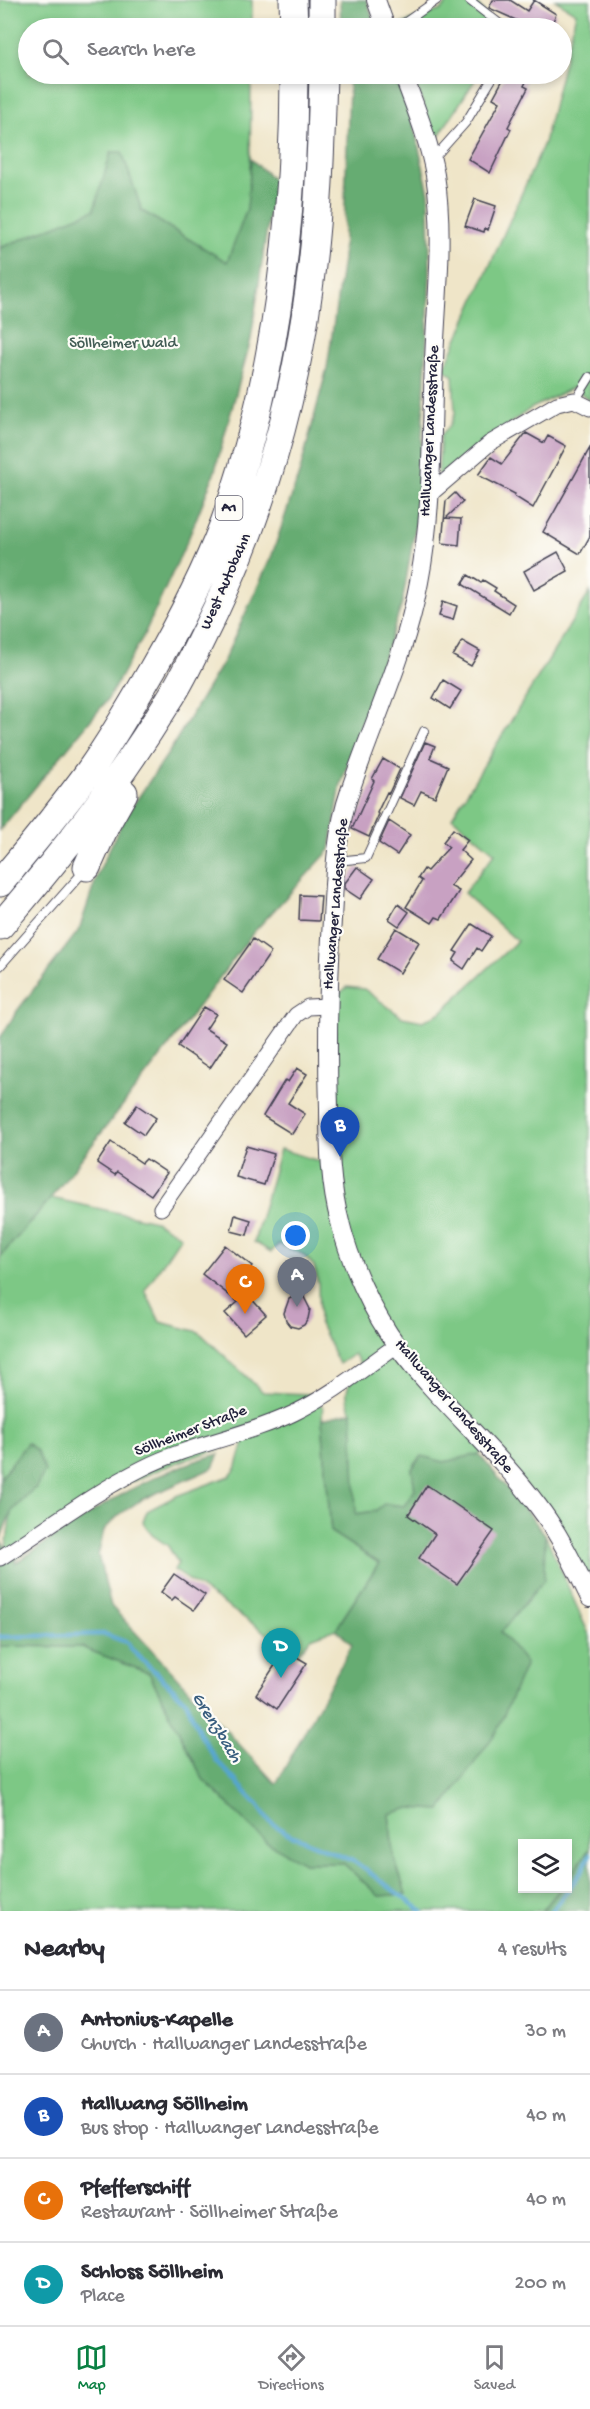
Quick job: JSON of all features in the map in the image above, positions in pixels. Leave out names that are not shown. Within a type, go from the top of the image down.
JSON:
[{"type":"highway","points":[[293,0],[294,18]]},
{"type":"highway","points":[[322,0],[322,18]]},
{"type":"highway","name":"West Autobahn","points":[[0,883],[91,768],[136,699],[175,629],[223,526],[255,422],[279,305],[291,189],[294,84]]},
{"type":"highway","name":"West Autobahn","points":[[0,926],[57,859],[130,761],[171,698],[222,598],[252,525],[288,403],[309,290],[318,213],[323,84]]},
{"type":"highway","points":[[87,867],[110,817],[128,786],[130,761]]},
{"type":"street","points":[[376,0],[382,18]]},
{"type":"street","name":"Hallwanger Landesstraße","points":[[407,84],[432,160],[438,204],[429,495],[419,585],[399,653],[342,820],[337,861],[328,1006],[330,1147],[338,1215],[358,1278],[396,1345],[539,1507],[575,1567],[590,1598]]},
{"type":"street","points":[[429,495],[490,443],[557,404],[575,401],[590,408]]},
{"type":"street","points":[[161,1208],[296,1015],[308,1007],[328,1006]]},
{"type":"street","name":"Söllheimer Straße","points":[[0,1558],[143,1467],[292,1414],[344,1384],[396,1345]]},
{"type":"lane","points":[[411,18],[436,0]]},
{"type":"lane","points":[[469,0],[492,18]]},
{"type":"lane","points":[[432,160],[466,122],[489,84]]},
{"type":"lane","points":[[575,401],[590,377]]},
{"type":"lane","points":[[337,861],[366,858],[424,730]]},
{"type":"lane","points":[[0,966],[87,867]]},
{"type":"green space","points":[[0,0],[252,0],[252,18],[18,18],[18,84],[251,84],[250,182],[247,209],[227,263],[142,211],[111,152],[95,210],[0,248]]},
{"type":"green space","points":[[340,0],[367,0],[373,18],[341,18]]},
{"type":"green space","points":[[450,0],[474,0],[488,18],[418,18],[441,10]]},
{"type":"green space","points":[[555,0],[590,0],[590,401],[574,387],[530,409],[438,476],[441,435],[450,425],[455,413],[453,376],[444,369],[544,143],[559,84],[572,84],[572,29],[576,13]]},
{"type":"green space","points":[[348,84],[399,84],[414,126],[429,193],[430,273],[419,505],[402,604],[341,784],[330,850],[253,933],[51,1198],[0,1257],[0,1038],[17,1011],[79,930],[98,873],[123,820],[169,752],[224,660],[272,555],[300,471],[327,368],[343,259]]},
{"type":"green space","points":[[416,84],[472,84],[436,140]]},
{"type":"green space","name":"Söllheimer Wald","points":[[111,152],[122,152],[142,211],[227,262],[247,209],[251,159],[274,180],[251,339],[214,474],[189,537],[144,635],[108,699],[0,830],[0,248],[94,210]]},
{"type":"green space","points":[[590,592],[590,1579],[494,1440],[479,1454],[444,1462],[421,1456],[412,1469],[415,1490],[404,1506],[385,1504],[375,1511],[355,1514],[352,1412],[347,1392],[360,1363],[354,1354],[339,1364],[319,1322],[318,1284],[314,1266],[302,1254],[279,1244],[271,1252],[254,1242],[280,1149],[338,1167],[335,1004],[339,994],[347,987],[364,989],[402,1017],[423,1021],[440,1013],[517,941],[464,893],[495,853],[452,817]]},
{"type":"green space","points":[[51,1198],[155,1221],[181,1236],[145,1290],[160,1322],[199,1332],[263,1392],[309,1394],[323,1407],[331,1532],[379,1563],[336,1629],[311,1638],[297,1654],[174,1570],[178,1563],[168,1546],[152,1535],[143,1522],[147,1511],[176,1496],[230,1476],[236,1469],[244,1442],[181,1461],[126,1485],[72,1518],[3,1569],[11,1512],[36,1487],[27,1443],[0,1479],[0,1257]]},
{"type":"green space","points":[[352,1412],[356,1514],[375,1511],[384,1504],[404,1506],[415,1490],[412,1469],[421,1456],[444,1462],[479,1454],[545,1534],[544,1580],[501,1632],[526,1663],[497,1731],[441,1810],[410,1808],[389,1814],[393,1854],[406,1894],[379,1896],[343,1863],[304,1863],[266,1842],[203,1779],[149,1673],[81,1647],[0,1646],[0,1540],[16,1563],[88,1514],[138,1486],[164,1473],[219,1454],[213,1468],[141,1500],[119,1515],[104,1530],[98,1555],[111,1606],[276,1784],[352,1645],[336,1629],[379,1563],[331,1532],[322,1419]]},
{"type":"green space","points":[[27,1443],[37,1451],[45,1471],[36,1487],[11,1512],[0,1540],[0,1479]]},
{"type":"green space","points":[[545,1534],[590,1637],[590,1848],[572,1873],[572,1839],[518,1839],[518,1893],[557,1893],[542,1911],[0,1911],[0,1646],[81,1647],[149,1673],[203,1779],[304,1863],[343,1863],[379,1896],[405,1894],[393,1854],[389,1814],[410,1808],[441,1810],[501,1632],[543,1580]]},
{"type":"green space","points":[[590,1848],[590,1911],[542,1911],[557,1893],[572,1893],[572,1873]]},
{"type":"building","points":[[493,0],[510,0],[527,11],[534,0],[556,14],[554,18],[512,18],[489,8]]},
{"type":"building","points":[[501,84],[525,84],[524,86],[528,88],[508,127],[511,129],[490,173],[468,159],[500,102],[493,98]]},
{"type":"building","points":[[475,199],[496,206],[488,230],[485,228],[484,232],[465,226]]},
{"type":"building","points":[[526,433],[544,443],[548,436],[566,446],[533,508],[514,496],[515,494],[478,475],[491,457],[502,464]]},
{"type":"building","points":[[590,448],[590,536],[580,554],[543,532]]},
{"type":"building","points":[[455,493],[463,502],[446,518],[461,519],[459,545],[442,543],[446,501]]},
{"type":"building","points":[[558,552],[568,571],[534,590],[524,571]]},
{"type":"building","points":[[468,575],[496,588],[494,591],[514,604],[509,613],[462,584]]},
{"type":"building","points":[[443,601],[457,606],[453,620],[439,616]]},
{"type":"building","points":[[462,641],[480,651],[471,666],[453,656]]},
{"type":"building","points":[[443,680],[461,691],[450,709],[433,698]]},
{"type":"building","points":[[425,742],[435,746],[430,758],[448,766],[435,797],[421,791],[414,805],[400,798]]},
{"type":"building","points":[[383,759],[400,769],[377,813],[379,814],[369,837],[352,829],[374,781],[372,779]]},
{"type":"building","points":[[389,821],[410,835],[397,855],[379,843]]},
{"type":"building","points":[[453,829],[468,840],[460,850],[471,860],[450,886],[459,891],[441,919],[436,917],[432,923],[406,907],[422,881],[418,878],[424,869],[427,871],[449,847],[443,842]]},
{"type":"building","points":[[357,867],[374,879],[360,899],[345,889],[345,883]]},
{"type":"building","points":[[300,895],[321,896],[319,921],[299,920]]},
{"type":"building","points":[[398,904],[409,912],[399,926],[389,919]]},
{"type":"building","points":[[472,924],[491,936],[481,951],[477,948],[464,969],[453,961],[458,953],[454,951]]},
{"type":"building","points":[[396,928],[419,942],[400,973],[377,959]]},
{"type":"building","points":[[253,939],[271,952],[243,993],[224,980]]},
{"type":"building","points":[[204,1007],[216,1014],[206,1029],[227,1042],[210,1068],[178,1046]]},
{"type":"building","points":[[297,1068],[307,1074],[288,1103],[305,1114],[292,1134],[263,1116],[285,1080],[288,1082]]},
{"type":"building","points":[[137,1105],[156,1118],[144,1135],[125,1122]]},
{"type":"building","points":[[111,1142],[142,1163],[146,1159],[167,1173],[151,1195],[117,1172],[115,1175],[97,1163]]},
{"type":"building","points":[[246,1146],[274,1154],[264,1185],[236,1177]]},
{"type":"building","points":[[235,1215],[251,1220],[247,1235],[231,1231]]},
{"type":"building","points":[[225,1245],[252,1266],[238,1284],[266,1315],[244,1334],[225,1313],[238,1302],[202,1274]]},
{"type":"building","points":[[294,1289],[305,1290],[304,1297],[310,1309],[308,1319],[298,1328],[290,1326],[284,1313],[289,1299],[293,1297]]},
{"type":"building","points":[[427,1485],[494,1531],[457,1584],[419,1558],[435,1534],[408,1515]]},
{"type":"building","points":[[174,1574],[205,1595],[194,1610],[175,1597],[172,1600],[161,1592]]},
{"type":"building","points":[[285,1650],[307,1663],[277,1709],[256,1694]]},
{"type":"waterway","name":"Grenzbach","points":[[0,1637],[105,1634],[128,1643],[130,1648],[186,1701],[200,1734],[217,1761],[258,1805],[269,1821],[287,1833],[355,1862],[422,1911]]},
{"type":"waterway","points":[[552,1911],[582,1871],[590,1854]]},
{"type":"place","name":"Hallwang Söllheim","points":[[340,1157]]},
{"type":"place","name":"Antonius-Kapelle","points":[[297,1307]]},
{"type":"place","name":"Pfefferschiff","points":[[245,1314]]},
{"type":"place","name":"Schloss Söllheim","points":[[281,1678]]}]
